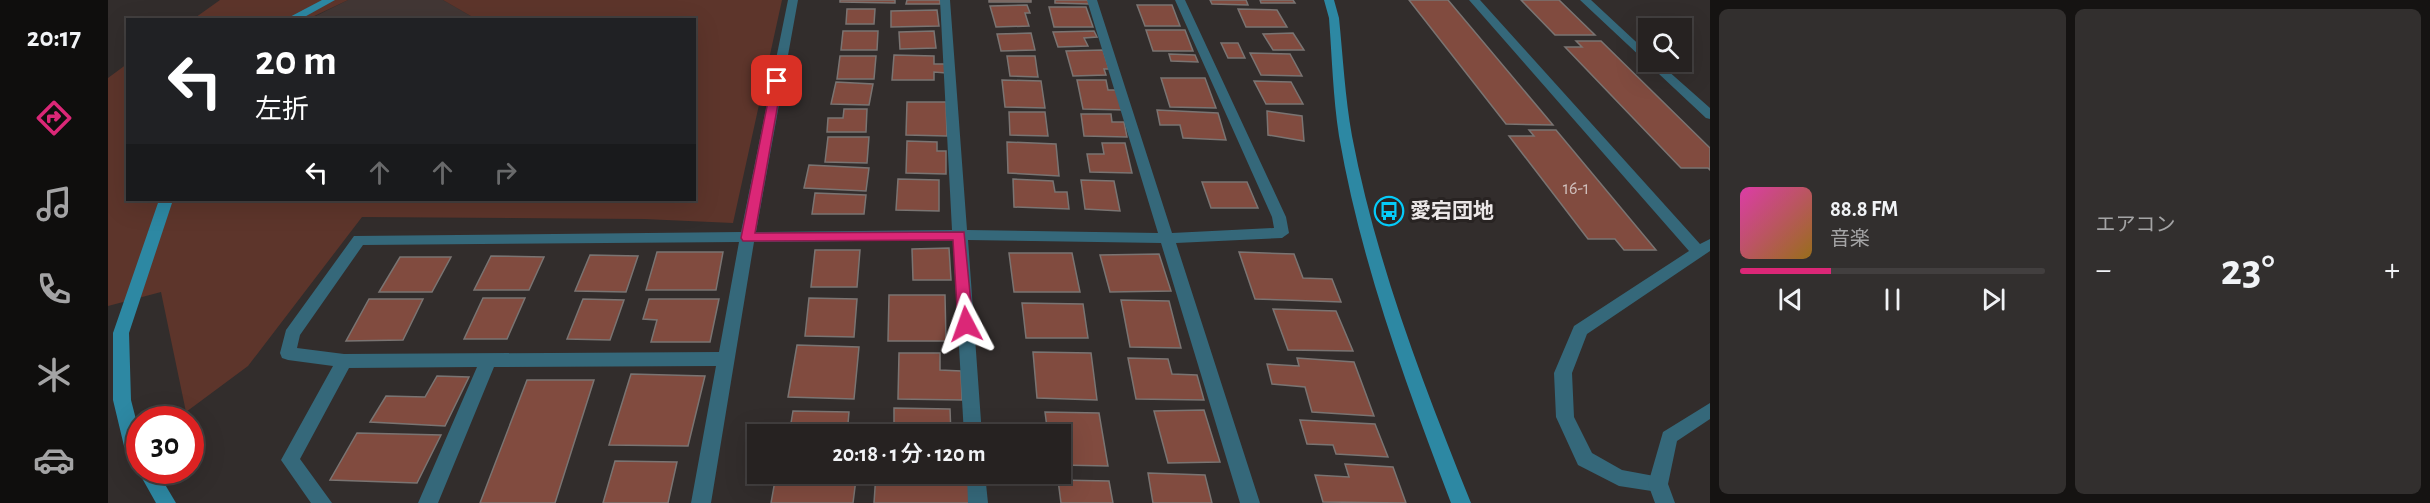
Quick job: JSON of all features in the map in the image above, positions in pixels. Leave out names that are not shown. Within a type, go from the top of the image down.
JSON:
[{"type":"street","points":[[293,18],[330,0]]},
{"type":"street","points":[[701,503],[747,238],[793,0]]},
{"type":"street","points":[[945,0],[972,424]]},
{"type":"street","points":[[1092,0],[1250,503]]},
{"type":"street","points":[[726,359],[344,361],[288,353],[292,334],[359,240],[960,235],[1168,238],[1282,233],[1279,217],[1180,0]]},
{"type":"street","points":[[1329,0],[1334,18],[1345,134],[1358,196],[1389,309],[1420,400],[1461,503]]},
{"type":"street","points":[[1474,0],[1704,248],[1580,330],[1563,373],[1564,417],[1585,459],[1619,478],[1658,484]]},
{"type":"street","points":[[1585,0],[1638,49]]},
{"type":"street","points":[[1663,72],[1710,115]]},
{"type":"street","points":[[126,417],[122,400],[121,333],[166,201]]},
{"type":"street","points":[[322,503],[290,460],[344,361]]},
{"type":"street","points":[[428,503],[488,362]]},
{"type":"street","points":[[1665,503],[1658,484],[1669,437],[1710,410]]},
{"type":"street","points":[[155,484],[166,503]]},
{"type":"street","points":[[977,484],[978,503]]},
{"type":"shaded area","points":[[220,0],[348,0],[310,18],[195,18]]},
{"type":"shaded area","points":[[348,0],[443,0],[474,18],[312,18]]},
{"type":"shaded area","points":[[443,0],[782,0],[733,223],[644,219],[362,217],[248,366],[194,406],[185,406],[161,292],[108,306],[108,78],[126,65],[126,201],[696,201],[696,18],[474,18]]},
{"type":"building","points":[[840,0],[895,0],[895,3],[840,2]]},
{"type":"building","points":[[907,0],[940,0],[940,4],[906,4]]},
{"type":"building","points":[[989,0],[1031,0],[1031,2],[989,2]]},
{"type":"building","points":[[1055,0],[1088,0],[1089,4],[1055,3]]},
{"type":"building","points":[[1210,0],[1246,0],[1248,5],[1212,4]]},
{"type":"building","points":[[1260,0],[1293,0],[1295,3],[1261,3]]},
{"type":"building","points":[[1409,0],[1448,0],[1553,125],[1506,124]]},
{"type":"building","points":[[1521,0],[1559,0],[1595,35],[1555,35]]},
{"type":"building","points":[[1027,5],[1030,13],[1025,13],[1029,26],[996,27],[990,6]]},
{"type":"building","points":[[1137,5],[1172,5],[1180,26],[1145,26]]},
{"type":"building","points":[[1049,7],[1086,7],[1093,27],[1054,27]]},
{"type":"building","points":[[847,9],[875,9],[874,24],[846,24]]},
{"type":"building","points":[[1238,9],[1277,10],[1287,27],[1246,27]]},
{"type":"building","points":[[937,10],[939,26],[891,27],[891,11]]},
{"type":"building","points":[[1146,30],[1185,30],[1193,51],[1153,51]]},
{"type":"building","points":[[843,31],[878,31],[877,50],[841,50]]},
{"type":"building","points":[[934,31],[936,48],[900,49],[899,32]]},
{"type":"building","points":[[1094,31],[1097,37],[1084,38],[1088,46],[1058,47],[1053,32]]},
{"type":"building","points":[[1031,33],[1035,50],[1001,51],[997,34]]},
{"type":"building","points":[[1293,33],[1304,50],[1273,50],[1263,34]]},
{"type":"building","points":[[1576,41],[1601,41],[1710,148],[1710,170],[1708,168],[1681,168],[1565,47],[1582,47]]},
{"type":"building","points":[[1221,43],[1238,43],[1245,58],[1228,58]]},
{"type":"building","points":[[1103,50],[1109,69],[1104,69],[1106,75],[1073,76],[1066,51]]},
{"type":"building","points":[[1250,53],[1290,54],[1302,76],[1261,75]]},
{"type":"building","points":[[1169,54],[1195,55],[1198,62],[1171,61]]},
{"type":"building","points":[[894,55],[934,56],[934,64],[946,64],[946,73],[934,72],[934,80],[892,80]]},
{"type":"building","points":[[840,56],[876,56],[874,79],[837,79]]},
{"type":"building","points":[[1007,56],[1035,56],[1038,77],[1010,76]]},
{"type":"building","points":[[1161,78],[1205,78],[1216,108],[1170,107]]},
{"type":"building","points":[[1002,80],[1041,81],[1045,108],[1005,107]]},
{"type":"building","points":[[1077,80],[1106,80],[1108,90],[1120,90],[1125,110],[1083,109]]},
{"type":"building","points":[[1254,81],[1291,82],[1303,104],[1266,104]]},
{"type":"building","points":[[836,82],[873,84],[869,105],[831,104]]},
{"type":"building","points":[[907,102],[946,102],[947,136],[906,135]]},
{"type":"building","points":[[844,109],[867,109],[866,132],[827,132],[828,118],[843,118]]},
{"type":"building","points":[[1157,110],[1218,113],[1226,140],[1183,138],[1180,125],[1160,125]]},
{"type":"building","points":[[1267,111],[1302,116],[1304,141],[1268,135]]},
{"type":"building","points":[[1009,112],[1045,112],[1048,136],[1010,135]]},
{"type":"building","points":[[1081,114],[1111,114],[1112,122],[1124,122],[1127,137],[1084,136]]},
{"type":"building","points":[[1529,130],[1556,130],[1656,250],[1624,250],[1615,239],[1588,239],[1509,136],[1534,136]]},
{"type":"building","points":[[828,137],[869,137],[867,163],[825,162]]},
{"type":"building","points":[[907,141],[937,142],[937,151],[946,151],[946,174],[906,173]]},
{"type":"building","points":[[1007,142],[1056,144],[1059,176],[1008,173]]},
{"type":"building","points":[[1102,143],[1125,143],[1132,173],[1090,172],[1087,154],[1104,154]]},
{"type":"building","points":[[809,165],[869,168],[866,191],[804,188]]},
{"type":"building","points":[[898,179],[939,180],[939,211],[896,210]]},
{"type":"building","points":[[1013,179],[1053,181],[1055,192],[1067,192],[1069,209],[1014,207]]},
{"type":"building","points":[[1081,180],[1114,181],[1120,211],[1085,209]]},
{"type":"building","points":[[1202,182],[1247,182],[1258,208],[1211,208]]},
{"type":"building","points":[[815,193],[866,195],[864,214],[812,214]]},
{"type":"building","points":[[949,248],[951,280],[913,280],[912,249]]},
{"type":"building","points":[[815,250],[860,250],[857,287],[811,287]]},
{"type":"building","points":[[657,252],[723,252],[716,290],[646,290]]},
{"type":"building","points":[[1239,252],[1294,254],[1303,278],[1332,279],[1341,302],[1255,299]]},
{"type":"building","points":[[1009,253],[1072,253],[1080,292],[1014,292]]},
{"type":"building","points":[[1159,254],[1171,291],[1110,292],[1100,255]]},
{"type":"building","points":[[590,255],[638,256],[626,292],[575,291]]},
{"type":"building","points":[[491,256],[544,257],[529,290],[474,290]]},
{"type":"building","points":[[400,257],[451,257],[432,292],[379,292]]},
{"type":"building","points":[[889,295],[945,295],[946,341],[888,341]]},
{"type":"building","points":[[483,298],[525,298],[507,339],[464,339]]},
{"type":"building","points":[[809,298],[857,299],[854,337],[805,336]]},
{"type":"building","points":[[369,299],[423,299],[403,340],[346,341]]},
{"type":"building","points":[[583,299],[624,300],[610,340],[567,339]]},
{"type":"building","points":[[649,299],[719,299],[710,342],[651,342],[657,320],[643,319]]},
{"type":"building","points":[[1121,300],[1169,301],[1181,348],[1130,347]]},
{"type":"building","points":[[1022,303],[1083,304],[1088,338],[1026,338]]},
{"type":"building","points":[[1273,309],[1336,311],[1353,351],[1288,350]]},
{"type":"building","points":[[797,345],[859,347],[854,399],[788,397]]},
{"type":"building","points":[[1033,352],[1091,353],[1097,400],[1037,398]]},
{"type":"building","points":[[899,353],[940,353],[940,370],[961,371],[962,400],[898,399]]},
{"type":"building","points":[[1128,358],[1168,359],[1172,374],[1197,375],[1204,400],[1136,399]]},
{"type":"building","points":[[1297,358],[1354,362],[1374,416],[1312,412],[1305,387],[1272,384],[1267,364],[1299,366]]},
{"type":"building","points":[[631,374],[705,376],[688,446],[609,445]]},
{"type":"building","points":[[437,376],[469,377],[445,426],[370,422],[386,396],[425,397]]},
{"type":"building","points":[[527,380],[594,380],[555,503],[480,503]]},
{"type":"building","points":[[894,408],[950,409],[951,424],[894,424]]},
{"type":"building","points":[[1204,410],[1220,462],[1168,463],[1154,411]]},
{"type":"building","points":[[793,411],[849,412],[848,424],[791,424]]},
{"type":"building","points":[[1045,412],[1099,413],[1108,466],[1071,465],[1071,424],[1047,424]]},
{"type":"building","points":[[1300,420],[1375,424],[1388,457],[1336,454],[1333,445],[1307,444]]},
{"type":"building","points":[[357,433],[441,435],[417,483],[330,480]]},
{"type":"building","points":[[615,461],[677,462],[668,503],[603,503]]},
{"type":"building","points":[[1345,464],[1393,467],[1406,503],[1323,502],[1315,475],[1349,477]]},
{"type":"building","points":[[1148,473],[1205,475],[1212,503],[1153,503]]},
{"type":"building","points":[[1071,480],[1109,481],[1113,503],[1061,503],[1059,484],[1071,484]]},
{"type":"building","points":[[774,484],[855,484],[853,503],[771,503]]},
{"type":"building","points":[[875,484],[971,484],[971,503],[874,503]]},
{"type":"place","name":"愛宕団地","points":[[1389,211]]},
{"type":"route","points":[[777,81],[747,238],[960,235],[966,324]]}]
